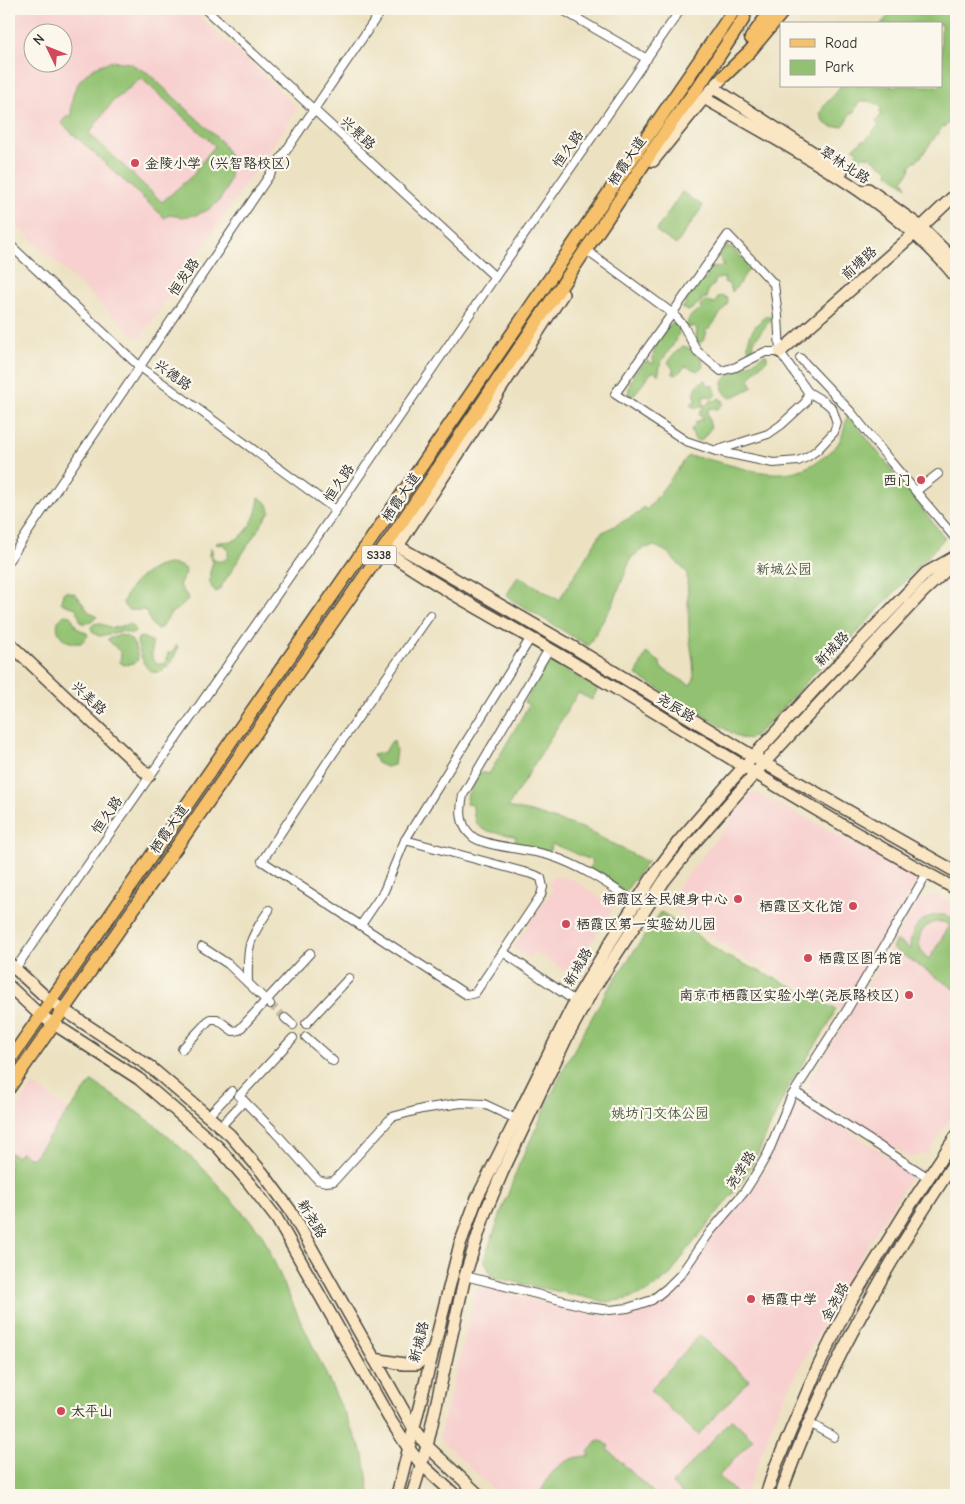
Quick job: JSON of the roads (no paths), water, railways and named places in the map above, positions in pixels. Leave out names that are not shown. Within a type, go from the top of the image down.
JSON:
[{"type":"main road","points":[[390,545],[660,150],[724,76],[772,9]]},
{"type":"main road","points":[[724,76],[750,51],[786,9]]},
{"type":"main road","name":"栖霞大道","points":[[9,1061],[370,541],[628,163],[729,10]]},
{"type":"main road","name":"栖霞大道","points":[[9,1088],[62,1009],[390,545],[670,125],[701,83],[744,18]]},
{"type":"main road","name":"翠林北路","points":[[714,88],[901,211],[956,277]]},
{"type":"main road","name":"翠林北路","points":[[704,98],[865,195],[918,230],[956,262]]},
{"type":"main road","name":"前塘路","points":[[780,352],[956,194]]},
{"type":"main road","name":"尧辰路","points":[[390,545],[433,583],[549,649],[755,773],[956,889]]},
{"type":"main road","name":"尧辰路","points":[[390,545],[573,647],[753,757],[956,872]]},
{"type":"main road","name":"新城路","points":[[397,1495],[460,1244],[473,1207],[575,1001],[635,902],[679,841],[814,689],[926,573],[956,556]]},
{"type":"main road","name":"新城路","points":[[412,1495],[427,1446],[465,1276],[485,1213],[567,1037],[591,993],[664,881],[755,773],[923,592],[956,561]]},
{"type":"main road","name":"兴美路","points":[[9,643],[149,776]]},
{"type":"main road","name":"新尧路","points":[[12,966],[50,1001],[149,1066],[230,1136],[262,1172],[290,1210],[414,1429],[427,1446],[479,1495]]},
{"type":"main road","points":[[9,986],[40,1015],[139,1079],[218,1147],[277,1219],[389,1418],[409,1449],[455,1495]]},
{"type":"main road","name":"金尧路","points":[[766,1495],[776,1465],[817,1369],[849,1304],[956,1136]]},
{"type":"main road","name":"金尧路","points":[[781,1495],[788,1471],[830,1374],[873,1292],[956,1160]]},
{"type":"main road","points":[[374,1359],[404,1364],[417,1364],[432,1352]]},
{"type":"street","name":"兴景路","points":[[205,9],[495,277]]},
{"type":"street","name":"恒发路","points":[[9,560],[313,108],[382,9]]},
{"type":"street","points":[[561,9],[647,58]]},
{"type":"street","name":"恒久路","points":[[12,966],[149,776],[336,510],[681,9]]},
{"type":"street","points":[[728,235],[774,284],[780,352],[808,392],[832,408],[837,423],[834,432],[817,450],[798,461],[773,463],[716,451],[686,441],[615,394],[728,235]]},
{"type":"street","name":"兴德路","points":[[9,244],[139,366],[336,510]]},
{"type":"street","points":[[590,253],[672,313],[683,325],[697,351],[721,371],[736,367],[765,352],[780,352]]},
{"type":"street","points":[[800,358],[860,422],[956,539]]},
{"type":"street","points":[[716,451],[768,434],[806,402],[808,392]]},
{"type":"street","points":[[916,491],[938,474]]},
{"type":"street","points":[[405,840],[536,875],[541,878],[543,887],[541,895],[475,993],[467,995],[262,860],[430,615]]},
{"type":"street","points":[[361,925],[384,890],[405,840],[530,638]]},
{"type":"street","points":[[549,649],[463,795],[460,810],[463,825],[471,836],[480,842],[533,851],[578,866],[635,902]]},
{"type":"street","name":"尧学路","points":[[465,1276],[588,1307],[610,1310],[628,1308],[652,1300],[668,1288],[682,1274],[710,1232],[744,1191],[768,1152],[794,1092],[847,1010],[927,873]]},
{"type":"street","points":[[248,982],[249,945],[256,928],[269,910]]},
{"type":"street","points":[[202,947],[228,964],[269,1002]]},
{"type":"street","points":[[503,952],[575,1001]]},
{"type":"street","points":[[182,1049],[210,1019],[217,1019],[233,1031],[239,1030],[269,1002],[310,953]]},
{"type":"street","points":[[306,1024],[348,978]]},
{"type":"street","points":[[285,1018],[293,1025]]},
{"type":"street","points":[[306,1037],[333,1061]]},
{"type":"street","points":[[220,1127],[241,1099],[293,1038]]},
{"type":"street","points":[[208,1116],[232,1090]]},
{"type":"street","points":[[794,1092],[929,1178]]},
{"type":"street","points":[[241,1099],[274,1131],[318,1180],[326,1182],[334,1181],[392,1117],[422,1109],[462,1103],[484,1104],[516,1119]]},
{"type":"street","points":[[809,1423],[834,1437]]},
{"type":"tunnel","points":[[744,18],[751,9]]},
{"type":"tunnel","points":[[270,1004],[285,1018]]},
{"type":"place","name":"金陵小学（兴智路校区）","points":[[135,163]]},
{"type":"place","name":"西门","points":[[921,480]]},
{"type":"place","name":"栖霞区全民健身中心","points":[[738,899]]},
{"type":"place","name":"栖霞区文化馆","points":[[853,906]]},
{"type":"place","name":"栖霞区第一实验幼儿园","points":[[566,924]]},
{"type":"place","name":"栖霞区图书馆","points":[[808,958]]},
{"type":"place","name":"南京市栖霞区实验小学(尧辰路校区)","points":[[909,995]]},
{"type":"place","name":"栖霞中学","points":[[751,1299]]},
{"type":"place","name":"太平山","points":[[61,1411]]},
{"type":"park label","name":"新城公园","points":[[784,569]]},
{"type":"park label","name":"姚坊门文体公园","points":[[660,1113]]}]
